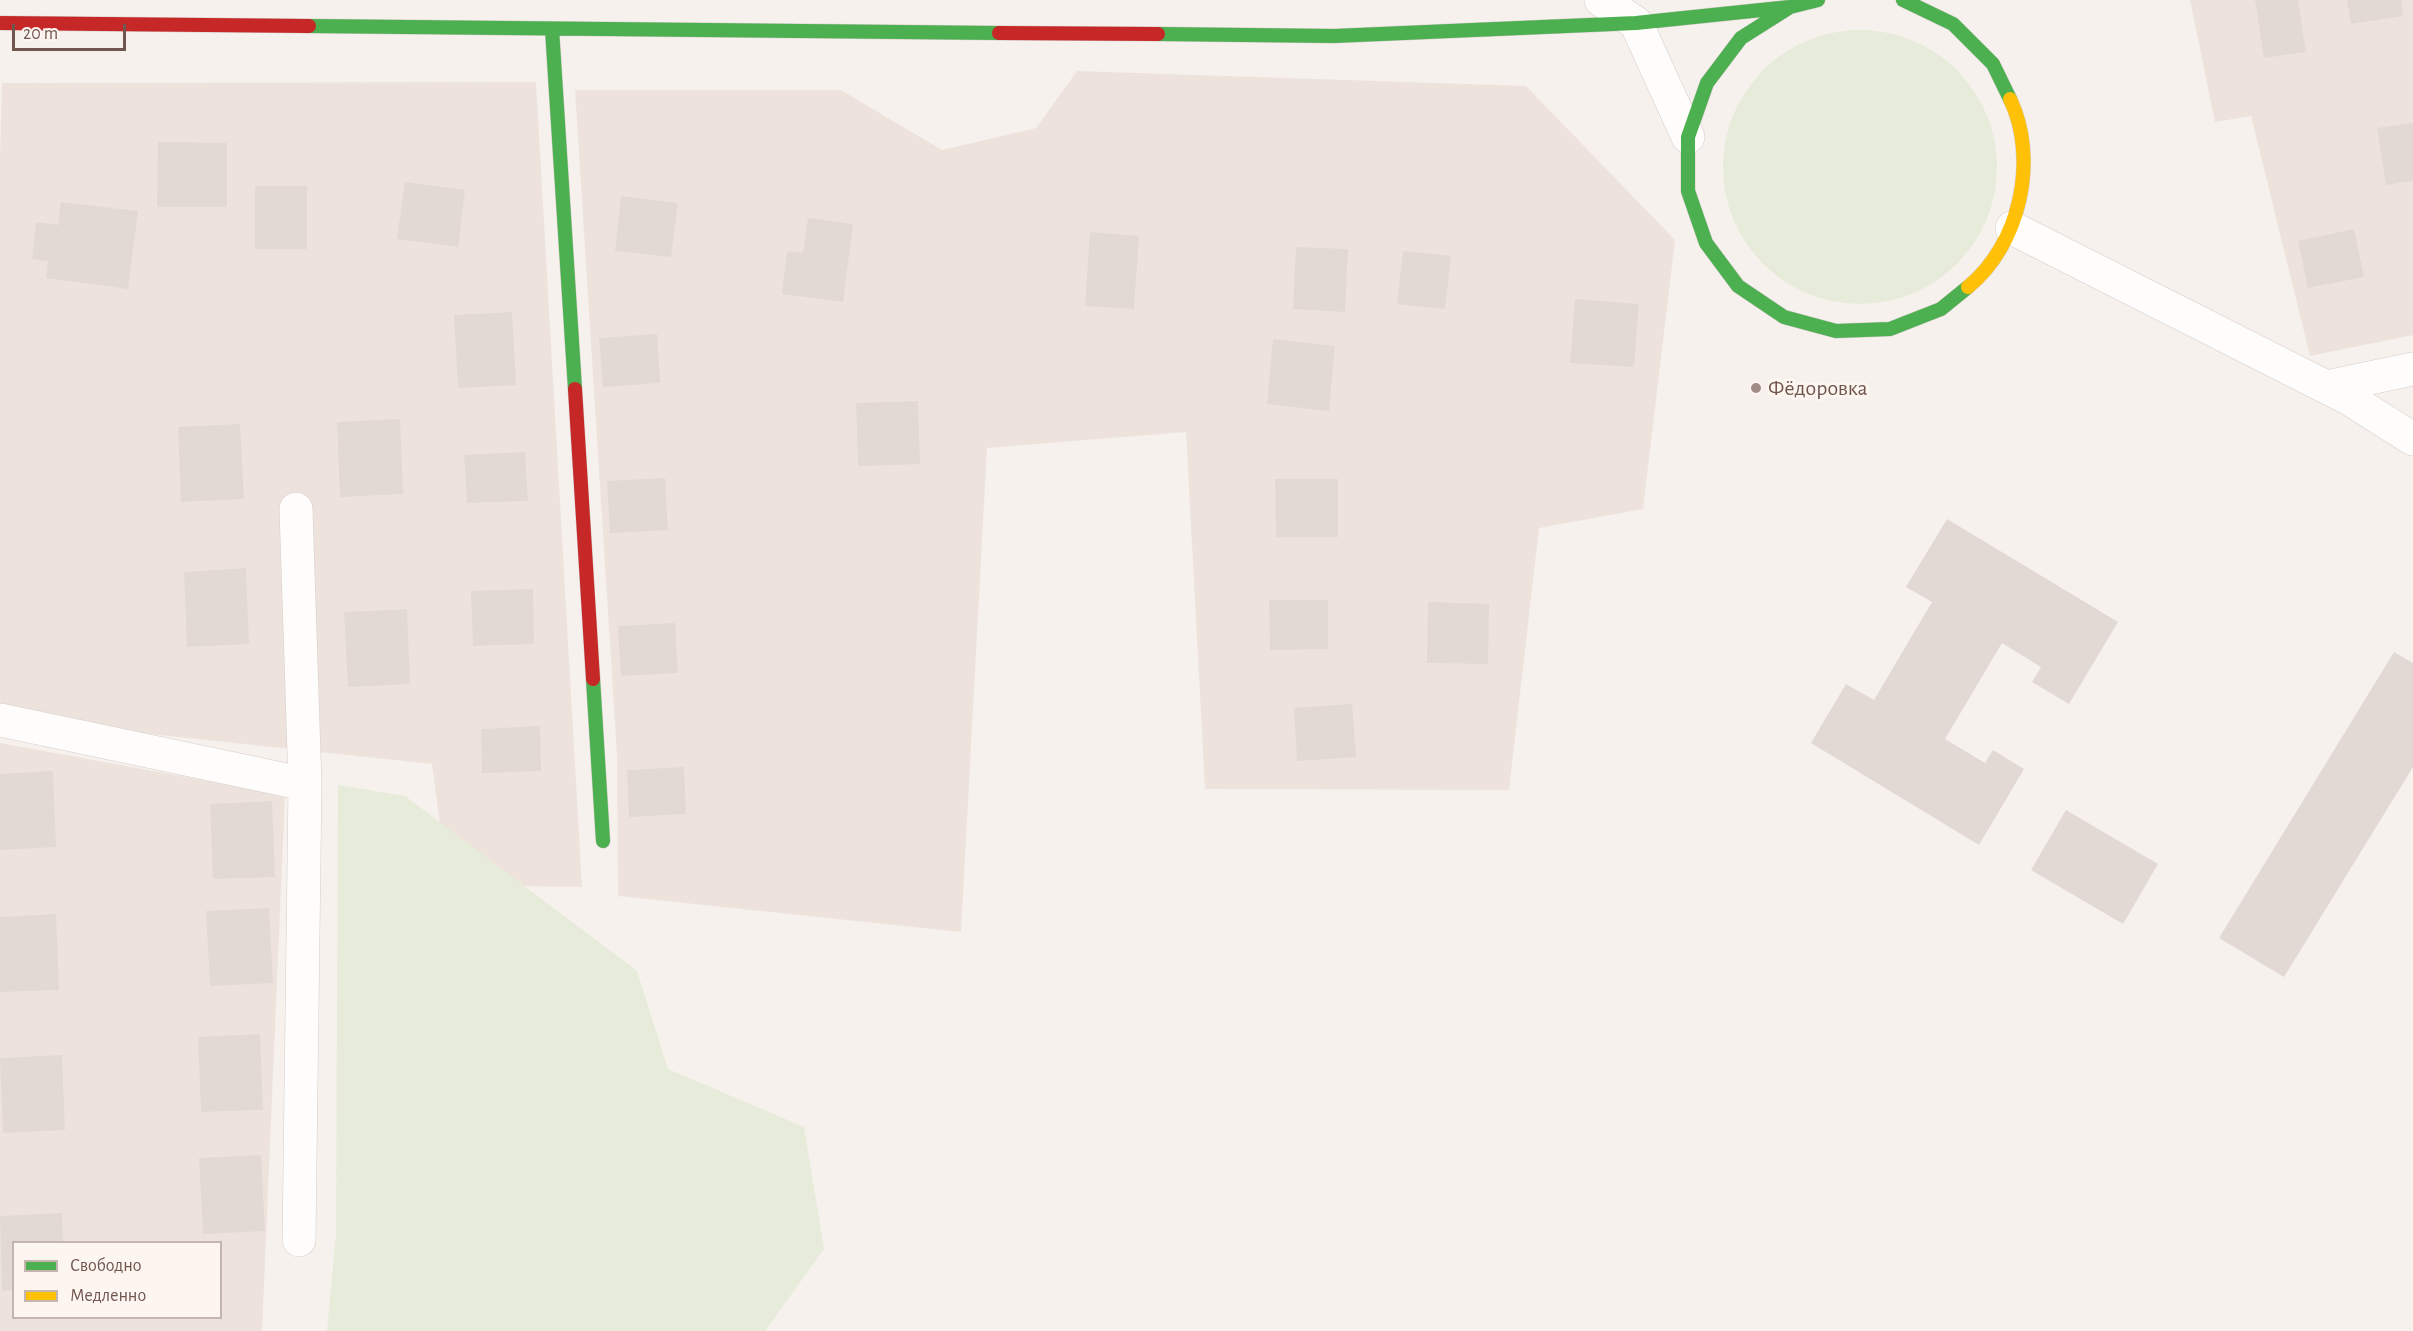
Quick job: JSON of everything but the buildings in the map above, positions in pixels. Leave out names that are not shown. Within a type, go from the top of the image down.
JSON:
[{"type":"street","points":[[1601,0],[1636,23],[1688,137]]},
{"type":"street","points":[[0,23],[1334,36],[1636,23],[1790,7],[1818,0]]},
{"type":"street","points":[[1790,7],[1742,38],[1707,82],[1688,137],[1688,191],[1706,243],[1738,286],[1784,317],[1836,332],[1890,329],[1941,309],[1983,274],[2012,228],[2024,172],[2018,116],[1994,64],[1953,24],[1903,0]]},
{"type":"street","points":[[552,29],[603,841]]},
{"type":"street","points":[[2012,228],[2348,398],[2413,440]]},
{"type":"street","points":[[2327,387],[2413,369]]},
{"type":"street","points":[[296,509],[305,784],[299,1240]]},
{"type":"street","points":[[0,720],[305,784]]},
{"type":"shaded area","points":[[2190,0],[2413,0],[2413,335],[2310,356],[2251,116],[2215,122]]},
{"type":"shaded area","points":[[1077,71],[1526,86],[1675,240],[1643,509],[1539,528],[1509,790],[1205,789],[1186,432],[987,448],[961,932],[618,896],[617,755],[575,90],[841,90],[942,150],[1036,128]]},
{"type":"shaded area","points":[[536,82],[582,887],[448,885],[432,764],[0,718],[2,83]]},
{"type":"shaded area","points":[[0,743],[285,795],[262,1331],[0,1331]]},
{"type":"green space","points":[[1873,30],[1913,40],[1936,53],[1957,70],[1974,91],[1987,114],[1995,140],[1997,167],[1995,194],[1987,220],[1974,243],[1957,264],[1936,281],[1913,294],[1887,302],[1847,304],[1807,294],[1795,288],[1773,273],[1754,254],[1733,220],[1725,194],[1723,154],[1733,114],[1739,102],[1754,80],[1773,61],[1807,40],[1833,32]]},
{"type":"green space","points":[[338,785],[405,796],[637,971],[668,1069],[804,1127],[824,1249],[765,1331],[327,1331],[336,1235]]},
{"type":"traffic: fast","points":[[1818,0],[1790,7],[1741,38],[1707,83],[1688,137],[1688,191],[1706,243],[1738,286],[1784,317],[1836,331],[1890,329],[1941,309],[1968,287]]},
{"type":"traffic: fast","points":[[1903,0],[1953,24],[1993,64],[2010,99]]},
{"type":"traffic: fast","points":[[1158,34],[1334,36],[1636,23],[1790,7]]},
{"type":"traffic: fast","points":[[309,26],[999,33]]},
{"type":"traffic: fast","points":[[552,29],[575,389]]},
{"type":"traffic: fast","points":[[593,679],[603,841]]},
{"type":"traffic: slow","points":[[1968,287],[1986,269],[2001,248],[2012,225],[2019,200],[2023,174],[2023,148],[2019,123],[2010,99]]},
{"type":"traffic: jam","points":[[0,23],[309,26]]},
{"type":"traffic: jam","points":[[999,33],[1158,34]]},
{"type":"traffic: jam","points":[[575,389],[593,679]]},
{"type":"place","name":"Фёдоровка","points":[[1756,388]]}]
